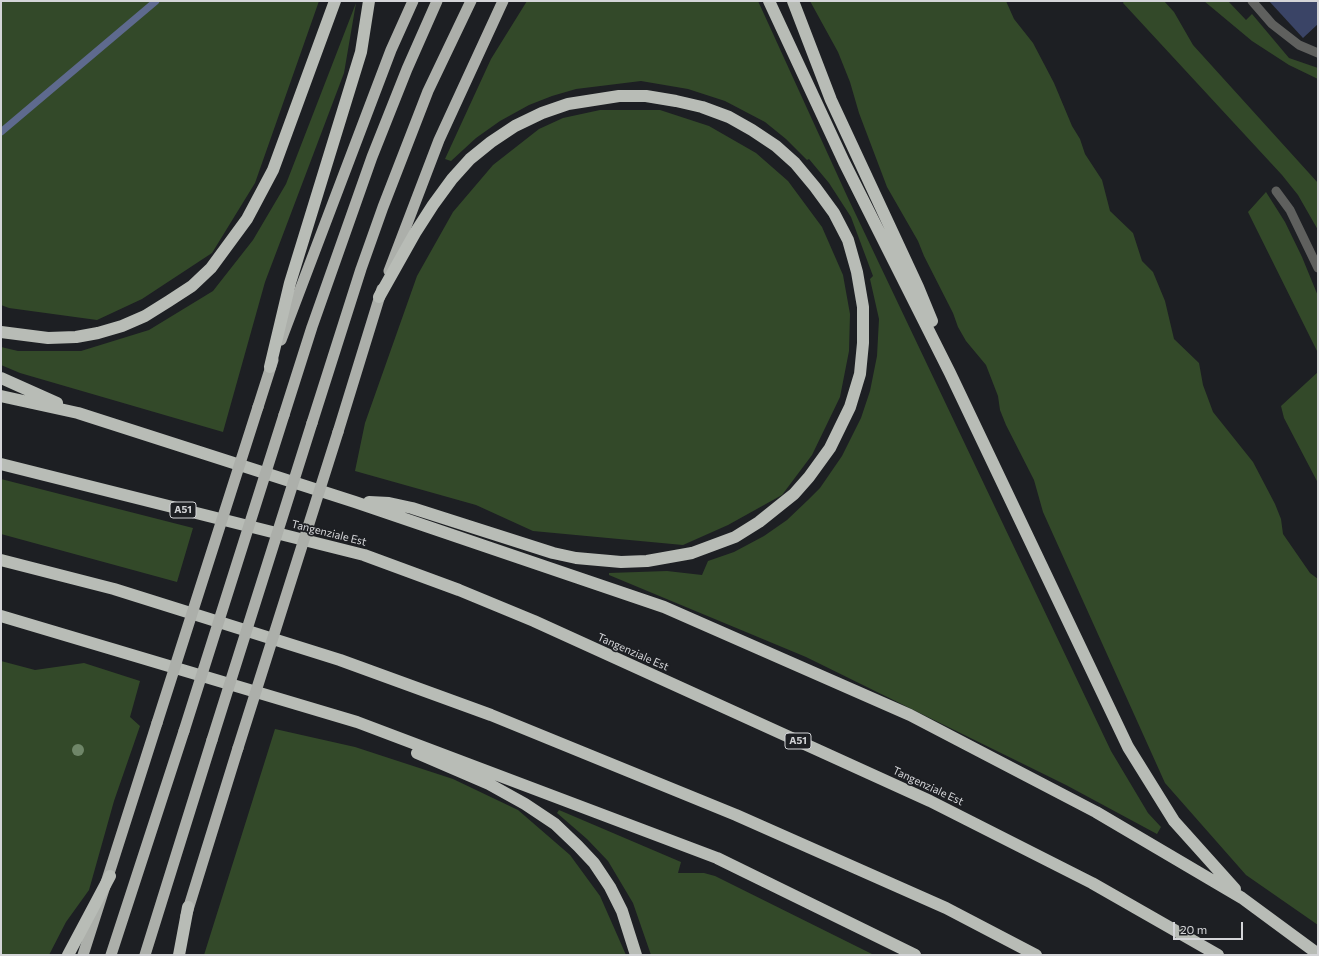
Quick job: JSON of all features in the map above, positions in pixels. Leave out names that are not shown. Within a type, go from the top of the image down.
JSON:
[{"type":"highway","points":[[1,332],[24,336],[55,338],[98,333],[122,326],[145,316],[169,302],[192,286],[211,268],[247,219],[273,170],[335,1]]},
{"type":"highway","points":[[83,955],[110,876],[270,367],[290,283],[361,52],[369,1]]},
{"type":"highway","points":[[270,367],[391,50],[413,1]]},
{"type":"highway","points":[[111,955],[184,731],[312,327],[372,157],[407,69],[437,1]]},
{"type":"highway","points":[[145,955],[361,269],[385,200],[428,91],[471,1]]},
{"type":"highway","points":[[173,955],[338,432],[379,297],[439,140],[474,61],[503,1]]},
{"type":"highway","points":[[474,61],[511,1]]},
{"type":"highway","points":[[770,1],[844,162],[950,373],[1128,747],[1174,821],[1242,898]]},
{"type":"highway","points":[[793,1],[831,100],[918,286],[950,373]]},
{"type":"highway","points":[[355,502],[389,503],[412,508],[553,553],[576,558],[621,562],[647,561],[692,553],[735,537],[760,522],[794,494],[809,477],[842,427],[860,374],[863,343],[863,307],[857,272],[848,240],[834,213],[795,163],[776,146],[729,117],[702,107],[676,100],[646,96],[619,96],[568,104],[542,113],[515,126],[491,142],[470,159],[452,179],[415,233],[379,297]]},
{"type":"highway","points":[[1,378],[78,413]]},
{"type":"highway","points":[[1,396],[78,413],[355,502],[664,607],[910,716],[1096,812],[1242,898],[1318,954]]},
{"type":"highway","name":"Tangenziale Est","points":[[1,464],[364,555],[459,590],[534,621],[930,801],[1092,882],[1218,955]]},
{"type":"highway","points":[[1,560],[114,589],[318,653],[491,715],[736,815],[946,908],[1036,955]]},
{"type":"highway","points":[[2,617],[357,722],[717,858],[915,955]]},
{"type":"highway","points":[[357,722],[414,752],[489,784],[525,804],[555,824],[594,863],[610,886],[622,911],[636,955]]},
{"type":"highway","points":[[68,955],[110,876]]},
{"type":"highway","points":[[180,955],[188,907]]},
{"type":"lane","points":[[1252,1],[1272,24],[1299,45],[1318,52]]},
{"type":"lane","points":[[1276,191],[1290,210],[1318,268]]},
{"type":"green space","points":[[1,1],[319,1],[255,183],[212,253],[142,299],[97,320],[9,308],[1,305]]},
{"type":"green space","points":[[527,1],[758,1],[847,196],[1111,751],[1148,813],[1161,827],[1157,834],[1066,785],[806,657],[609,575],[609,573],[667,571],[702,575],[708,561],[734,552],[764,536],[787,520],[820,488],[842,456],[861,418],[870,391],[877,356],[879,319],[870,279],[873,276],[851,217],[829,183],[809,159],[807,160],[786,139],[765,122],[725,101],[688,89],[641,81],[576,89],[529,105],[500,121],[476,138],[451,161],[445,159],[491,59]]},
{"type":"green space","points":[[810,1],[1006,1],[1014,19],[1033,43],[1054,83],[1072,126],[1080,139],[1085,154],[1102,180],[1110,211],[1133,233],[1142,261],[1153,272],[1165,301],[1174,339],[1199,363],[1203,385],[1213,412],[1253,462],[1275,504],[1281,519],[1283,534],[1310,573],[1318,579],[1318,925],[1246,875],[1165,783],[1043,512],[1034,480],[1000,410],[998,396],[986,365],[966,341],[958,327],[953,313],[918,241],[887,187],[838,52]]},
{"type":"green space","points":[[1124,1],[1164,1],[1174,12],[1193,45],[1318,183],[1318,230],[1298,195],[1282,175],[1123,3]]},
{"type":"green space","points":[[1204,1],[1228,1],[1246,20],[1252,14],[1289,58],[1318,68],[1318,79],[1289,65],[1252,41]]},
{"type":"green space","points":[[356,3],[344,73],[265,282],[223,432],[20,373],[1,365],[1,347],[18,351],[81,351],[149,330],[213,291],[253,240],[286,184]]},
{"type":"green space","points":[[600,110],[660,110],[709,126],[756,153],[788,181],[822,227],[843,275],[850,314],[849,351],[840,397],[812,455],[782,495],[728,525],[683,545],[533,531],[476,505],[355,471],[365,423],[417,276],[453,212],[493,165],[539,129],[563,118]]},
{"type":"green space","points":[[1266,192],[1285,222],[1302,257],[1318,296],[1318,353],[1248,212]]},
{"type":"green space","points":[[1318,372],[1318,483],[1284,418],[1281,406]]},
{"type":"green space","points":[[1,479],[193,528],[177,582],[1,534]]},
{"type":"green space","points":[[1,661],[35,670],[84,663],[140,681],[130,717],[140,726],[114,801],[89,890],[66,922],[49,955],[1,955]]},
{"type":"green space","points":[[275,729],[355,747],[453,779],[518,810],[570,855],[600,896],[626,955],[204,955]]},
{"type":"green space","points":[[559,810],[681,862],[678,873],[704,873],[715,876],[874,955],[651,955],[633,903],[608,861],[587,839],[557,813]]},
{"type":"building","points":[[1269,1],[1318,1],[1318,24],[1303,38]]},
{"type":"waterway","points":[[1,132],[156,1]]}]
